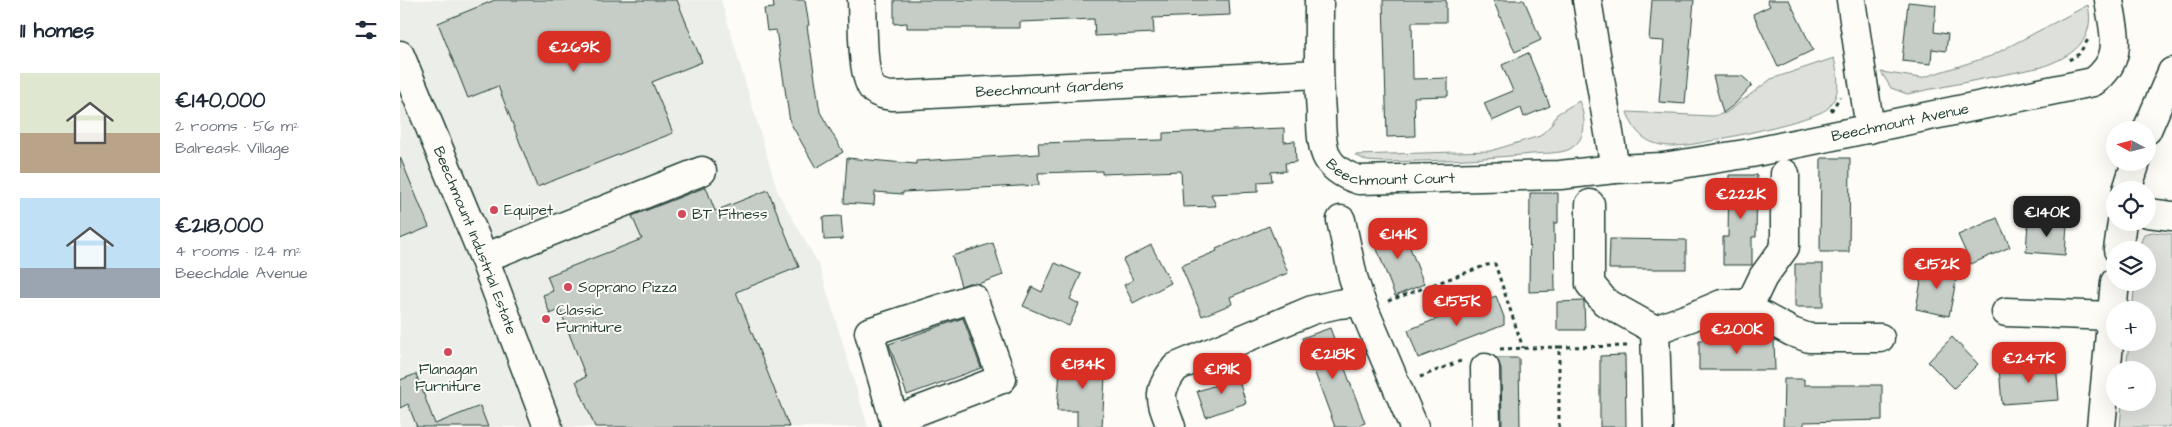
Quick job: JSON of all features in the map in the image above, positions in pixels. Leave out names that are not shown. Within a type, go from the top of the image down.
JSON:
[{"type":"street","name":"Beechmount Gardens","points":[[862,0],[866,76],[872,89],[881,94],[892,96],[1318,74]]},
{"type":"street","name":"Beechmount Court","points":[[1319,0],[1318,74],[1322,138],[1326,156],[1334,167],[1345,176],[1359,180],[1560,175],[1615,169]]},
{"type":"street","points":[[1587,0],[1615,169]]},
{"type":"street","points":[[1851,0],[1870,129]]},
{"type":"street","name":"Beechmount Avenue","points":[[1615,169],[1663,167],[1751,153],[2093,82],[2103,75],[2112,62],[2116,49],[2109,0]]},
{"type":"street","name":"Beechmount Industrial Estate","points":[[400,55],[484,258],[548,427]]},
{"type":"street","points":[[2151,121],[2172,72]]},
{"type":"street","points":[[484,258],[702,171]]},
{"type":"street","points":[[1748,308],[1763,277],[1785,247],[1785,174]]},
{"type":"street","points":[[1590,204],[1590,284],[1605,302],[1655,337]]},
{"type":"street","points":[[2156,214],[2172,216]]},
{"type":"street","points":[[1341,220],[1353,278],[1414,427]]},
{"type":"street","points":[[973,298],[1002,379],[895,424],[869,332],[973,298]]},
{"type":"street","points":[[1170,427],[1162,403],[1161,391],[1166,380],[1176,368],[1312,310],[1338,304],[1363,306]]},
{"type":"street","points":[[1655,337],[1691,317],[1722,304],[1740,304],[1792,332],[1809,338],[1880,338]]},
{"type":"street","points":[[2006,312],[2106,316]]},
{"type":"street","points":[[1655,337],[1658,427]]},
{"type":"street","points":[[2101,427],[2109,351]]},
{"type":"street","points":[[1485,368],[1486,427]]},
{"type":"path","points":[[2067,62],[2078,54],[2091,34]]},
{"type":"path","points":[[1829,115],[1840,97],[1841,90]]},
{"type":"path","points":[[1363,306],[1495,264],[1523,348]]},
{"type":"path","points":[[1559,427],[1559,347],[1655,337]]},
{"type":"shaded area","points":[[400,0],[721,0],[778,193],[819,265],[868,427],[400,427]]},
{"type":"shaded area","points":[[2088,5],[2090,18],[2085,38],[2072,52],[2042,67],[1907,94],[1891,88],[1881,72],[1921,78],[1991,56]]},
{"type":"shaded area","points":[[1834,58],[1838,84],[1835,96],[1828,108],[1820,113],[1784,124],[1700,143],[1669,146],[1651,142],[1642,136],[1634,128],[1627,112],[1713,116],[1726,113],[1771,79]]},
{"type":"shaded area","points":[[1579,101],[1584,121],[1583,133],[1576,144],[1570,149],[1561,152],[1383,162],[1367,161],[1355,155],[1490,151],[1540,136],[1552,124],[1557,114]]},
{"type":"shaded area","points":[[2153,232],[2172,234],[2172,427],[2120,427],[2121,411],[2156,411],[2156,361],[2127,361],[2128,351],[2156,351],[2156,301],[2133,301],[2134,291],[2156,291],[2156,241],[2141,241],[2144,234]]},
{"type":"building","points":[[495,0],[677,0],[702,62],[652,82],[673,133],[537,187],[498,86],[468,98],[438,23]]},
{"type":"building","points":[[773,0],[805,0],[820,112],[843,152],[816,168],[790,122],[776,30],[767,31],[764,9],[774,8]]},
{"type":"building","points":[[894,0],[1229,0],[1230,15],[1153,18],[1154,33],[1095,36],[1094,19],[1020,22],[1020,28],[907,28],[907,23],[894,24]]},
{"type":"building","points":[[1383,0],[1446,0],[1446,22],[1412,22],[1413,79],[1448,78],[1448,96],[1414,97],[1415,136],[1387,137]]},
{"type":"building","points":[[1493,0],[1524,0],[1541,40],[1515,52]]},
{"type":"building","points":[[1652,0],[1694,0],[1685,104],[1659,102],[1664,41],[1649,40]]},
{"type":"building","points":[[1767,0],[1789,0],[1813,50],[1778,67],[1753,14],[1770,6]]},
{"type":"building","points":[[1908,2],[1936,5],[1934,32],[1948,34],[1946,51],[1932,49],[1931,64],[1902,61]]},
{"type":"building","points":[[1528,53],[1550,106],[1524,117],[1521,108],[1492,121],[1484,103],[1513,91],[1502,65]]},
{"type":"building","points":[[1713,76],[1742,76],[1752,85],[1735,104],[1723,113]]},
{"type":"building","points":[[1284,128],[1284,142],[1295,141],[1296,162],[1285,163],[1286,171],[1271,172],[1272,181],[1258,182],[1258,192],[1211,194],[1216,206],[1183,207],[1181,171],[1102,174],[1102,171],[1038,173],[1039,185],[903,192],[903,194],[875,192],[874,205],[844,203],[847,158],[916,164],[916,161],[1039,154],[1038,143],[1163,140],[1163,133]]},
{"type":"building","points":[[400,157],[429,227],[400,239]]},
{"type":"building","points":[[1821,158],[1850,158],[1849,252],[1820,252]]},
{"type":"building","points":[[1729,175],[1757,175],[1756,237],[1752,237],[1752,265],[1723,265],[1723,237],[1728,237]]},
{"type":"building","points":[[706,187],[715,211],[768,190],[799,267],[736,292],[789,427],[595,427],[576,381],[586,377],[560,310],[550,314],[543,295],[553,291],[547,276],[642,239],[632,216]]},
{"type":"building","points":[[1530,193],[1558,193],[1558,223],[1554,223],[1555,291],[1529,292]]},
{"type":"building","points":[[841,216],[843,239],[824,240],[823,217]]},
{"type":"building","points":[[1997,218],[2010,247],[1971,264],[1958,235]]},
{"type":"building","points":[[2028,222],[2067,224],[2065,255],[2026,252]]},
{"type":"building","points":[[1401,224],[1424,284],[1395,296],[1372,236]]},
{"type":"building","points":[[1269,226],[1288,273],[1230,297],[1232,304],[1202,316],[1181,266]]},
{"type":"building","points":[[1610,239],[1686,240],[1686,269],[1609,269]]},
{"type":"building","points":[[993,243],[1003,275],[978,284],[969,283],[961,286],[952,256]]},
{"type":"building","points":[[1151,245],[1171,283],[1133,303],[1124,285],[1133,280],[1123,260]]},
{"type":"building","points":[[1055,263],[1081,274],[1070,299],[1079,304],[1069,326],[1023,306],[1032,287],[1042,292]]},
{"type":"building","points":[[1795,264],[1823,264],[1823,307],[1795,307]]},
{"type":"building","points":[[1924,264],[1958,271],[1949,316],[1916,309]]},
{"type":"building","points":[[1496,296],[1504,317],[1504,325],[1418,358],[1408,330]]},
{"type":"building","points":[[1584,301],[1585,330],[1557,330],[1557,302]]},
{"type":"building","points":[[963,318],[981,368],[907,395],[889,344]]},
{"type":"building","points":[[1330,328],[1365,423],[1355,427],[1335,427],[1302,338]]},
{"type":"building","points":[[1952,337],[1978,364],[1954,388],[1928,362]]},
{"type":"building","points":[[1699,340],[1774,340],[1775,370],[1699,370]]},
{"type":"building","points":[[1625,355],[1626,427],[1600,427],[1600,356]]},
{"type":"building","points":[[1061,357],[1106,361],[1102,427],[1077,427],[1077,411],[1057,411]]},
{"type":"building","points":[[1496,358],[1519,358],[1520,427],[1502,427],[1501,368]]},
{"type":"building","points":[[2056,364],[2059,400],[2002,404],[1999,368]]},
{"type":"building","points":[[1235,369],[1246,403],[1206,417],[1197,391],[1220,384],[1217,375]]},
{"type":"building","points":[[416,374],[435,424],[480,406],[488,427],[417,427],[408,404],[400,408],[400,380]]},
{"type":"building","points":[[1784,379],[1804,379],[1804,385],[1882,385],[1882,420],[1804,422],[1804,427],[1783,427]]},
{"type":"place","name":"Equipet","points":[[494,210]]},
{"type":"place","name":"BT Fitness","points":[[682,214]]},
{"type":"place","name":"Soprano Pizza","points":[[568,287]]},
{"type":"place","name":"Classic Furniture","points":[[546,319]]},
{"type":"place","name":"Flanagan Furniture","points":[[448,352]]}]
